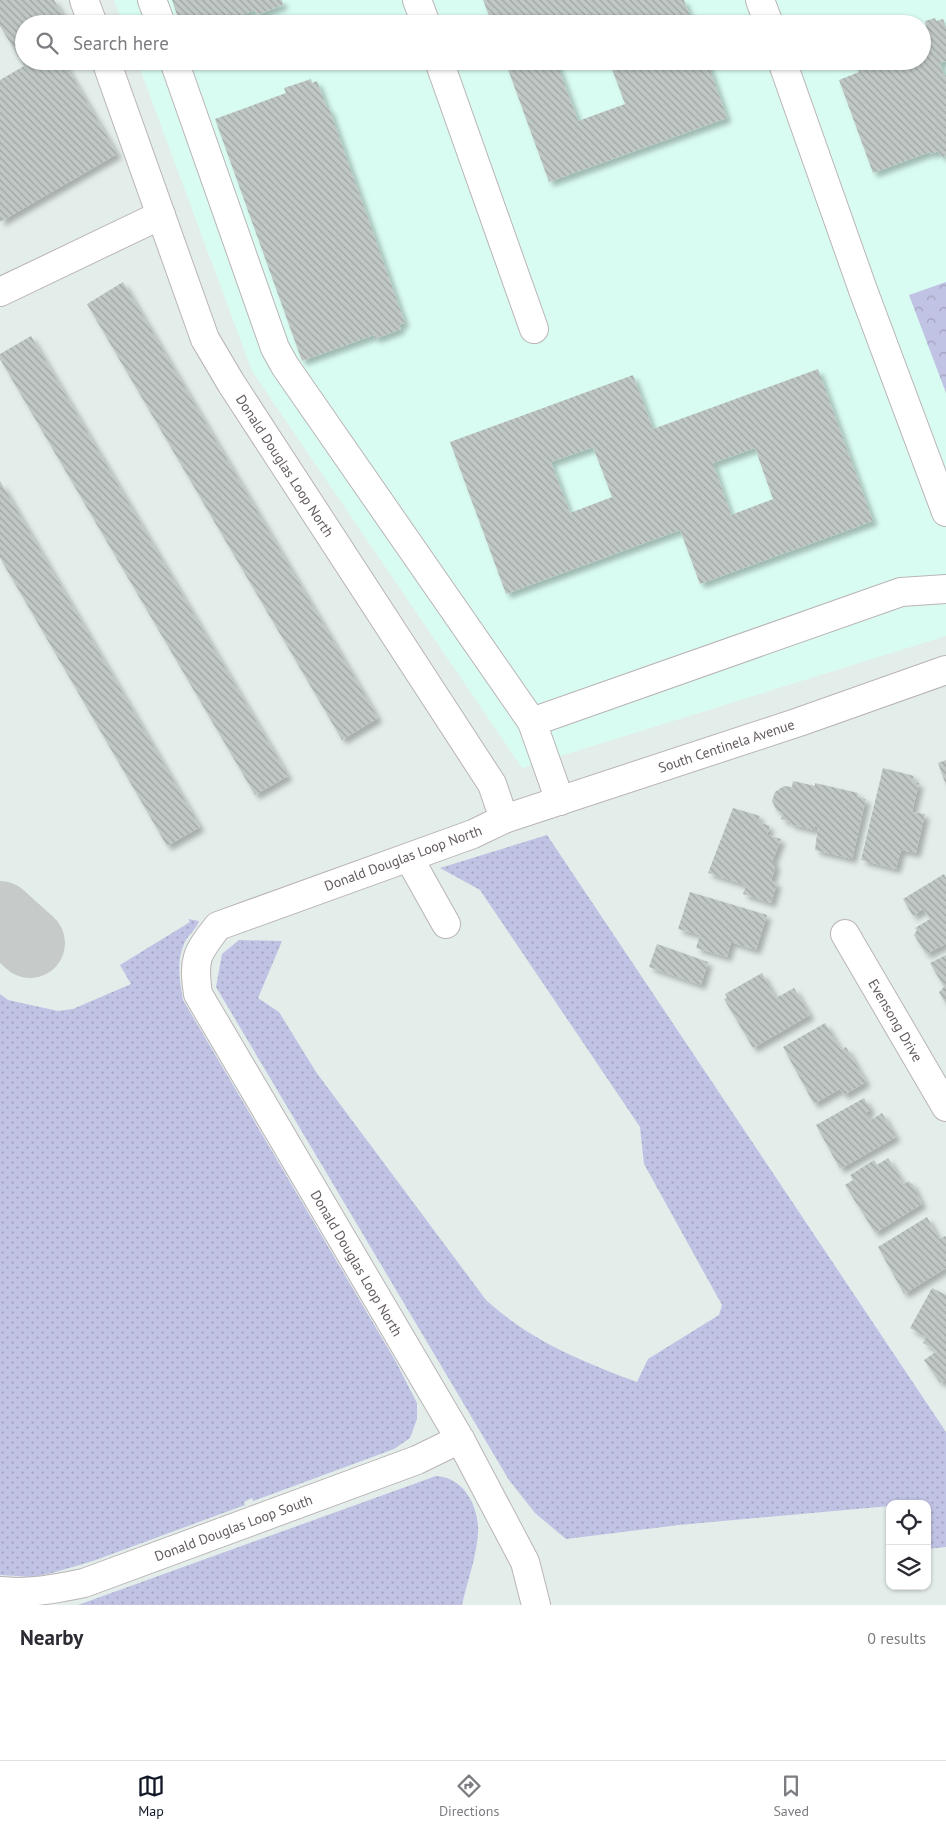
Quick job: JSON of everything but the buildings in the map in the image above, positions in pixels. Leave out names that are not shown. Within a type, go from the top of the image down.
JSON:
[{"type":"street","points":[[84,0],[90,15]]},
{"type":"street","points":[[152,0],[158,15]]},
{"type":"street","points":[[417,0],[423,15]]},
{"type":"street","points":[[760,0],[766,15]]},
{"type":"street","name":"Donald Douglas Loop North","points":[[109,70],[205,339],[236,391],[492,784],[504,819],[473,834],[409,858],[218,926],[199,951],[194,970],[198,994],[460,1439],[525,1562],[536,1605]]},
{"type":"street","points":[[177,70],[275,348],[285,366],[532,722],[560,801]]},
{"type":"street","points":[[442,70],[534,329]]},
{"type":"street","points":[[785,70],[946,512]]},
{"type":"street","points":[[0,292],[161,215]]},
{"type":"street","points":[[532,722],[901,592],[946,589]]},
{"type":"street","name":"South Centinela Avenue","points":[[504,819],[799,722],[946,670]]},
{"type":"street","points":[[409,858],[446,924]]},
{"type":"street","name":"Evensong Drive","points":[[845,934],[946,1107]]},
{"type":"street","name":"Donald Douglas Loop South","points":[[0,1591],[18,1593],[49,1590],[84,1583],[417,1460],[460,1439]]},
{"type":"shaded area","points":[[114,0],[946,0],[946,636],[522,768],[252,371],[140,70],[931,70],[931,15],[120,15]]},
{"type":"green space","points":[[946,282],[946,393],[909,295]]},
{"type":"green space","points":[[547,835],[946,1432],[946,1547],[931,1549],[931,1500],[886,1500],[886,1506],[679,1525],[566,1539],[535,1513],[509,1480],[216,987],[222,954],[239,940],[282,941],[258,998],[279,1012],[316,1072],[486,1300],[521,1327],[557,1348],[576,1358],[637,1382],[648,1359],[719,1315],[722,1305],[644,1164],[640,1127],[480,890],[440,868]]},
{"type":"green space","points":[[188,919],[199,921],[185,941],[180,958],[179,972],[183,1000],[396,1362],[417,1403],[417,1419],[410,1438],[394,1449],[253,1501],[252,1498],[244,1502],[245,1505],[93,1561],[52,1573],[33,1577],[0,1575],[0,994],[8,1000],[58,1011],[73,1009],[131,984],[120,965],[190,922]]},
{"type":"green space","points":[[436,1476],[455,1482],[462,1488],[473,1504],[478,1522],[474,1560],[462,1605],[78,1605]]},
{"type":"taxiway","points":[[0,916],[30,943]]}]
